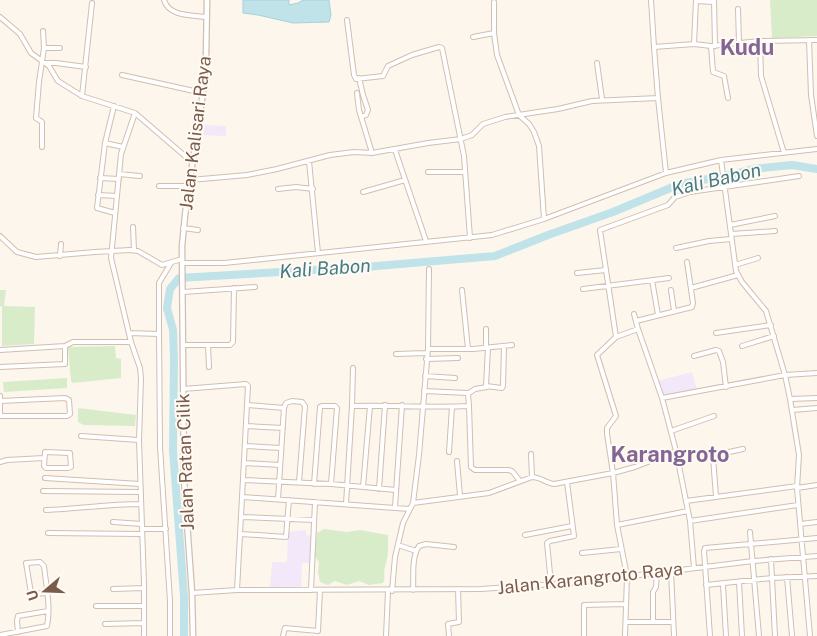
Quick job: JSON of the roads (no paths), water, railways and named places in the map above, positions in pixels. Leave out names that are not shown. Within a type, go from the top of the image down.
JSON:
[{"type":"street","points":[[164,0],[166,7],[172,11],[206,17]]},
{"type":"street","name":"Jalan Kalisari Raya","points":[[183,290],[183,228],[203,93],[207,0]]},
{"type":"street","points":[[651,0],[666,173]]},
{"type":"street","points":[[694,44],[696,0],[714,1],[713,72],[724,76],[728,98]]},
{"type":"street","points":[[494,2],[494,33],[498,55],[519,115],[528,124],[537,138],[539,146],[544,219]]},
{"type":"street","points":[[82,96],[92,3]]},
{"type":"street","points":[[738,8],[739,43]]},
{"type":"street","points":[[0,17],[20,34],[32,53],[51,68],[58,81],[82,96],[135,113],[192,162]]},
{"type":"street","points":[[347,20],[355,78],[383,76],[388,66],[412,56],[442,48],[461,139],[470,238]]},
{"type":"street","points":[[42,147],[42,122],[36,118],[39,82],[45,62],[43,31]]},
{"type":"street","points":[[473,37],[494,33]]},
{"type":"street","points":[[810,40],[811,95],[817,136]]},
{"type":"street","points":[[654,47],[694,44],[713,46],[760,41],[817,40]]},
{"type":"street","points":[[760,41],[762,76],[784,153]]},
{"type":"street","points":[[44,48],[60,48]]},
{"type":"street","points":[[45,62],[86,67]]},
{"type":"street","points":[[598,62],[602,99]]},
{"type":"street","points":[[122,75],[203,93]]},
{"type":"street","points":[[359,78],[368,110],[366,115],[361,117]]},
{"type":"street","points":[[357,93],[361,117],[372,153]]},
{"type":"street","points":[[190,180],[247,175],[354,152],[372,153],[461,139],[488,123],[602,99],[658,98]]},
{"type":"street","points":[[114,106],[104,143],[97,209],[115,213]]},
{"type":"street","points":[[135,113],[122,147],[115,213],[112,268],[131,342],[140,368],[141,379],[139,440],[144,636]]},
{"type":"street","points":[[104,143],[122,147]]},
{"type":"street","points":[[395,150],[426,241]]},
{"type":"street","points":[[0,236],[20,253],[36,257],[134,250],[160,265],[171,263],[224,263],[470,238],[509,231],[666,173],[721,161],[817,150]]},
{"type":"street","points":[[309,161],[318,253]]},
{"type":"street","points":[[721,161],[734,265],[738,275],[766,311],[790,399],[799,455],[798,505],[810,636]]},
{"type":"street","points":[[428,172],[465,172]]},
{"type":"street","points":[[100,178],[140,176]]},
{"type":"street","points":[[616,337],[600,230],[668,205],[675,196],[725,186],[799,176]]},
{"type":"street","points":[[364,192],[404,180]]},
{"type":"street","points":[[159,186],[189,186]]},
{"type":"street","points":[[278,189],[296,187],[313,189]]},
{"type":"street","points":[[98,195],[117,196]]},
{"type":"street","points":[[730,225],[775,216]]},
{"type":"street","points":[[133,227],[134,250]]},
{"type":"street","points":[[183,228],[198,230]]},
{"type":"street","points":[[731,234],[775,231]]},
{"type":"street","points":[[676,248],[709,241],[731,239]]},
{"type":"street","points":[[60,244],[60,256]]},
{"type":"street","points":[[734,265],[758,258]]},
{"type":"street","points":[[636,321],[692,307],[687,262]]},
{"type":"street","points":[[170,636],[166,529],[160,447],[159,283],[171,263]]},
{"type":"street","points":[[386,636],[390,590],[398,545],[409,509],[413,503],[419,455],[427,354],[429,269]]},
{"type":"street","points":[[577,274],[606,270]]},
{"type":"street","points":[[691,288],[738,275]]},
{"type":"street","points":[[583,289],[668,278]]},
{"type":"street","points":[[652,280],[658,315]]},
{"type":"street","points":[[183,290],[255,287]]},
{"type":"street","points":[[184,345],[230,345],[233,342],[234,288]]},
{"type":"street","name":"Jalan Ratan Cilik","points":[[183,290],[185,497],[194,636]]},
{"type":"street","points":[[462,290],[468,349]]},
{"type":"street","points":[[671,290],[674,311]]},
{"type":"street","points":[[634,314],[662,398],[676,451],[690,521],[694,568]]},
{"type":"street","points":[[716,334],[771,324]]},
{"type":"street","points":[[486,329],[487,387]]},
{"type":"street","points":[[625,636],[627,576],[617,525],[607,428],[616,416],[597,355],[616,337],[638,330]]},
{"type":"street","points":[[129,334],[159,334]]},
{"type":"street","points":[[742,346],[774,336]]},
{"type":"street","points":[[0,350],[66,346],[71,342],[131,342]]},
{"type":"street","points":[[208,345],[209,367]]},
{"type":"street","points":[[396,354],[427,354],[512,345]]},
{"type":"street","points":[[0,367],[65,364],[66,346]]},
{"type":"street","points":[[424,391],[469,393],[475,389],[487,387],[503,388],[504,346]]},
{"type":"street","points":[[694,356],[716,350],[719,351],[723,362],[726,387]]},
{"type":"street","points":[[427,354],[458,358]]},
{"type":"street","points":[[346,504],[352,406],[352,368]]},
{"type":"street","points":[[662,398],[785,375],[817,373]]},
{"type":"street","points":[[425,376],[455,378]]},
{"type":"street","points":[[183,389],[247,384],[248,386],[237,590]]},
{"type":"street","points":[[469,393],[471,467],[475,470],[512,471],[520,481]]},
{"type":"street","points":[[0,396],[0,401],[0,416],[67,416],[70,414],[70,403],[65,398],[0,401]]},
{"type":"street","points":[[790,399],[817,398]]},
{"type":"street","points":[[278,499],[284,408],[286,402],[292,401],[302,402],[305,406],[298,482]]},
{"type":"street","points":[[248,405],[284,408]]},
{"type":"street","points":[[379,488],[385,405]]},
{"type":"street","points":[[352,406],[402,405],[423,408],[469,406]]},
{"type":"street","points":[[395,507],[402,405]]},
{"type":"street","points":[[314,484],[321,406],[336,407],[331,484]]},
{"type":"street","points":[[363,488],[370,406]]},
{"type":"street","points":[[449,452],[452,407]]},
{"type":"street","points":[[792,410],[817,408]]},
{"type":"street","points":[[671,431],[714,416]]},
{"type":"street","points":[[247,426],[282,428]]},
{"type":"street","points":[[81,436],[139,440]]},
{"type":"street","points":[[246,446],[281,448]]},
{"type":"street","points":[[716,497],[712,457],[715,454],[743,449]]},
{"type":"street","points":[[413,503],[489,493],[532,477],[551,484],[613,473],[635,467],[676,451]]},
{"type":"street","points":[[46,452],[69,452],[71,454],[71,467],[46,468],[44,458],[46,452]]},
{"type":"street","points":[[531,454],[532,477]]},
{"type":"street","points":[[0,462],[44,458]]},
{"type":"street","points":[[457,461],[460,496]]},
{"type":"street","points":[[245,463],[280,466]]},
{"type":"street","points":[[45,478],[140,484]]},
{"type":"street","points":[[244,480],[331,484],[396,490]]},
{"type":"street","points":[[551,584],[547,543],[574,537],[567,482]]},
{"type":"street","points":[[686,501],[817,485]]},
{"type":"street","points":[[43,491],[140,492]]},
{"type":"street","points":[[243,497],[409,509]]},
{"type":"street","points":[[240,534],[286,537],[288,500]]},
{"type":"street","points":[[311,590],[315,502]]},
{"type":"street","points":[[46,510],[140,504]]},
{"type":"street","points":[[690,521],[798,505]]},
{"type":"street","points":[[617,525],[688,510]]},
{"type":"street","points":[[242,517],[314,520]]},
{"type":"street","points":[[113,522],[142,529]]},
{"type":"street","points":[[800,524],[817,522]]},
{"type":"street","points":[[525,535],[572,526]]},
{"type":"street","points":[[48,533],[166,529]]},
{"type":"street","points":[[750,532],[759,636]]},
{"type":"street","points":[[710,636],[705,548],[817,538]]},
{"type":"street","points":[[414,590],[416,550],[423,544],[454,547]]},
{"type":"street","points":[[398,545],[416,550]]},
{"type":"street","points":[[582,554],[622,549]]},
{"type":"street","name":"Jalan Karangroto Raya","points":[[192,593],[237,590],[481,589],[584,582],[670,570],[817,556]]},
{"type":"street","points":[[771,560],[775,636]]},
{"type":"street","points":[[0,635],[46,627],[48,622],[48,611],[43,564],[40,562],[26,563],[31,593],[46,593]]},
{"type":"street","points":[[670,570],[674,636]]},
{"type":"street","points":[[653,622],[653,592],[656,587],[657,572]]},
{"type":"street","points":[[706,586],[772,578],[817,576]]},
{"type":"street","points":[[787,577],[792,636]]},
{"type":"street","points":[[739,582],[742,636]]},
{"type":"street","points":[[723,585],[726,636]]},
{"type":"street","points":[[113,589],[144,588]]},
{"type":"street","points":[[449,636],[448,624],[459,623],[458,589]]},
{"type":"street","points":[[283,636],[285,628],[318,630],[320,590]]},
{"type":"street","points":[[584,636],[584,605],[626,604]]},
{"type":"street","points":[[96,606],[144,606]]},
{"type":"street","points":[[18,632],[18,616],[48,611]]},
{"type":"street","points":[[626,622],[673,622]]},
{"type":"street","points":[[104,624],[144,623]]},
{"type":"water","points":[[243,0],[289,0],[289,5],[303,0],[329,0],[331,15],[329,22],[293,23],[243,13]]},
{"type":"waterway","name":"Kali Babon","points":[[184,636],[184,596],[173,450],[173,330],[167,308],[170,289],[179,278],[365,267],[495,256],[613,212],[680,184],[753,169],[792,165],[817,169]]},
{"type":"district","name":"Kudu","points":[[747,47]]},
{"type":"district","name":"Karangroto","points":[[670,454]]}]
